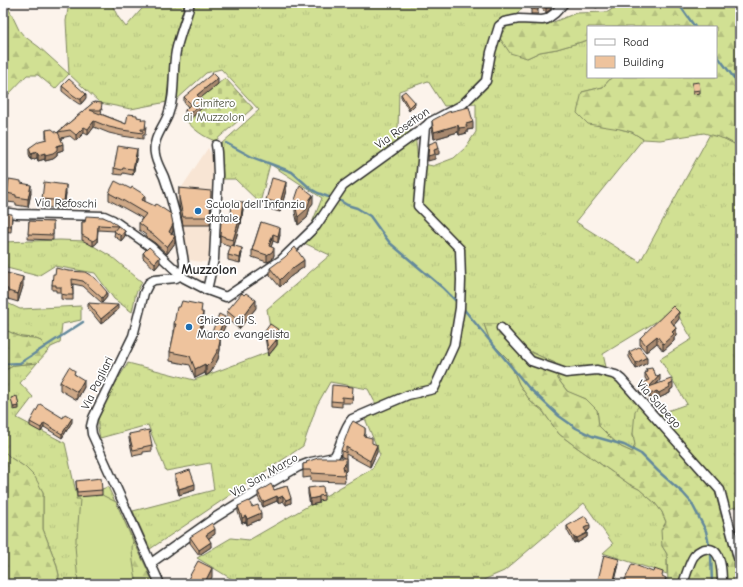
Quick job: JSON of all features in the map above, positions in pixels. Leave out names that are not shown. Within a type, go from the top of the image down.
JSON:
[{"type":"street","points":[[179,276],[184,268],[184,261],[175,215],[164,177],[155,154],[155,143],[159,131],[168,114],[172,100],[176,52],[189,8],[189,3]]},
{"type":"street","name":"Via Rosetton","points":[[207,290],[226,297],[281,260],[316,226],[343,186],[430,122],[462,105],[486,81],[491,52],[499,26],[504,22],[519,19],[547,19],[555,14],[564,3]]},
{"type":"street","name":"Via San Marco","points":[[151,563],[216,517],[272,482],[298,467],[311,462],[334,457],[348,424],[352,419],[408,395],[434,389],[454,345],[460,308],[460,249],[418,206],[425,126]]},
{"type":"street","points":[[207,290],[214,259],[218,175],[216,144]]},
{"type":"street","name":"Via Refoschi","points":[[3,212],[17,214],[104,216],[113,220],[151,247],[179,276],[207,290]]},
{"type":"street","name":"Via Pagliari","points":[[160,584],[92,434],[91,426],[93,418],[133,336],[144,293],[149,283],[154,280],[179,276]]},
{"type":"street","name":"Via Salbego","points":[[501,328],[531,361],[566,374],[597,370],[616,375],[621,379],[720,490],[740,565]]},
{"type":"street","points":[[683,584],[694,555],[708,549],[718,555],[722,574],[722,584]]},
{"type":"shaded area","points":[[208,148],[213,157],[211,256],[206,262],[201,262],[185,258],[172,202],[175,197],[182,196],[182,192],[178,193]]},
{"type":"green space","points":[[3,3],[9,3],[9,9],[19,30],[24,36],[39,47],[69,74],[55,89],[38,75],[27,75],[3,99]]},
{"type":"green space","points":[[69,3],[111,3],[118,17],[126,27],[147,3],[185,3],[173,42],[167,102],[131,109],[100,103],[69,74],[66,21]]},
{"type":"green space","points":[[193,3],[526,3],[515,17],[527,58],[540,52],[587,40],[587,78],[611,78],[603,87],[582,92],[620,129],[632,132],[643,139],[576,222],[640,262],[710,134],[725,139],[740,147],[740,506],[721,511],[714,488],[653,416],[687,404],[660,359],[692,339],[675,310],[603,354],[606,367],[621,379],[641,403],[633,434],[635,445],[632,452],[621,447],[599,426],[597,410],[586,399],[568,392],[558,379],[555,363],[533,353],[484,324],[490,341],[509,360],[519,384],[531,402],[542,410],[559,434],[629,484],[639,489],[655,503],[662,512],[666,522],[662,546],[667,554],[667,574],[603,553],[613,544],[584,503],[504,571],[474,584],[240,584],[197,558],[231,538],[249,540],[372,469],[380,455],[364,416],[379,410],[368,389],[330,382],[317,405],[303,446],[150,549],[133,511],[214,490],[210,463],[166,471],[148,425],[100,438],[98,416],[103,401],[128,363],[194,380],[274,350],[267,309],[330,255],[304,243],[322,198],[270,164],[260,203],[235,179],[223,179],[221,144],[259,110],[221,69],[206,73],[175,101],[176,74],[179,54]],"holes":[[[428,81],[444,106],[476,104],[476,132],[465,148],[454,158],[433,166],[418,163],[415,131],[398,130],[399,91]]]},
{"type":"green space","points":[[620,3],[740,3],[740,147],[725,139],[704,133],[660,140],[643,139],[632,132],[588,124],[577,113],[582,92],[603,87],[611,78],[717,78],[717,26],[587,26],[587,40],[540,52],[527,58],[510,53],[499,37],[515,17],[526,22],[546,25],[576,13],[608,12]]},
{"type":"green space","name":"Cimitero di Muzzolon","points":[[225,78],[253,108],[215,141],[198,132],[184,118],[186,117],[185,115],[189,108],[184,102],[213,79],[218,84]]},
{"type":"green space","points":[[60,240],[85,241],[112,257],[142,282],[136,293],[132,312],[114,299],[95,273],[54,266],[38,276],[3,267],[3,242]]},
{"type":"green space","points":[[3,301],[20,309],[81,306],[81,320],[62,324],[60,343],[51,347],[48,351],[41,341],[33,338],[21,337],[3,329]]},
{"type":"green space","points":[[484,324],[504,324],[517,344],[555,363],[558,379],[567,391],[586,399],[597,410],[599,426],[621,447],[632,452],[635,445],[633,434],[635,411],[641,403],[714,488],[740,584],[668,584],[667,554],[662,546],[661,530],[666,522],[662,512],[655,503],[639,489],[629,484],[559,434],[542,410],[531,402],[519,384],[509,360],[490,341]]},
{"type":"green space","points":[[3,329],[21,337],[33,338],[41,341],[48,351],[37,363],[15,365],[3,371]]},
{"type":"green space","points":[[37,363],[20,383],[33,397],[17,418],[65,443],[77,497],[108,487],[131,535],[130,584],[58,584],[59,575],[56,563],[43,529],[43,492],[25,467],[11,458],[3,450],[3,371],[15,365]]},
{"type":"green space","points":[[3,450],[35,477],[43,492],[43,529],[56,563],[59,575],[58,584],[3,584]]},
{"type":"green space","points":[[102,495],[116,502],[133,541],[132,555],[137,584],[78,584],[75,545],[80,499],[76,499],[77,497]]},
{"type":"green space","points":[[131,535],[154,584],[130,584]]},
{"type":"building","points":[[531,3],[538,3],[538,10],[531,9]]},
{"type":"building","points":[[541,3],[549,3],[551,5],[546,8]]},
{"type":"building","points":[[213,73],[218,78],[197,95],[203,101],[189,114],[185,110],[191,104],[184,97]]},
{"type":"building","points":[[69,79],[86,94],[81,99],[73,95],[62,86]]},
{"type":"building","points":[[699,82],[700,90],[693,91],[692,83]]},
{"type":"building","points":[[405,91],[415,102],[409,108],[401,94]]},
{"type":"building","points":[[94,102],[102,103],[101,110],[90,110],[126,124],[128,114],[137,115],[137,117],[142,118],[141,120],[146,120],[145,129],[141,129],[143,133],[109,127],[94,121],[88,129],[84,127],[76,135],[70,130],[58,132]]},
{"type":"building","points":[[469,107],[473,122],[466,124],[467,127],[459,128],[458,125],[434,132],[433,120],[448,112]]},
{"type":"building","points":[[52,129],[57,133],[58,132],[63,144],[57,146],[57,150],[53,153],[45,155],[45,153],[38,155],[37,152],[31,154],[29,148],[39,141],[47,139],[46,130]]},
{"type":"building","points":[[437,141],[439,148],[434,150],[435,154],[428,156],[429,144]]},
{"type":"building","points":[[118,146],[137,149],[133,169],[123,168],[122,170],[114,168]]},
{"type":"building","points":[[272,178],[286,182],[280,203],[266,200]]},
{"type":"building","points":[[9,179],[21,181],[21,183],[31,185],[28,199],[16,197],[16,195],[7,193]]},
{"type":"building","points":[[115,181],[131,189],[132,187],[145,195],[142,200],[155,206],[156,204],[171,214],[173,224],[169,232],[175,236],[167,247],[139,223],[146,214],[109,193]]},
{"type":"building","points":[[44,182],[66,185],[64,201],[42,199]]},
{"type":"building","points":[[300,185],[313,195],[307,209],[298,217],[295,200]]},
{"type":"building","points":[[179,188],[211,191],[210,217],[183,217],[179,197]]},
{"type":"building","points":[[232,201],[243,202],[241,217],[233,240],[220,235],[223,215],[231,216]]},
{"type":"building","points":[[3,213],[12,214],[11,226],[3,225]]},
{"type":"building","points":[[86,216],[103,217],[110,220],[125,231],[121,236],[114,231],[118,226],[98,225],[97,238],[93,241],[82,235],[82,222],[85,222]]},
{"type":"building","points":[[29,221],[53,222],[53,235],[28,234]]},
{"type":"building","points":[[261,222],[280,228],[278,236],[273,234],[269,246],[274,248],[272,252],[267,255],[252,250]]},
{"type":"building","points":[[231,245],[242,248],[240,258],[228,255]]},
{"type":"building","points":[[149,247],[160,257],[155,263],[143,253]]},
{"type":"building","points":[[295,247],[304,260],[290,270],[280,280],[270,268],[285,257]]},
{"type":"building","points":[[56,268],[68,271],[85,272],[95,278],[107,292],[102,298],[83,281],[72,279],[73,295],[61,294],[61,287],[52,285],[53,274],[55,274]]},
{"type":"building","points":[[3,272],[23,277],[18,294],[3,288]]},
{"type":"building","points":[[242,293],[244,295],[246,293],[256,300],[239,321],[227,311]]},
{"type":"building","points":[[182,301],[202,305],[201,312],[203,312],[200,330],[212,332],[219,314],[225,317],[219,332],[220,341],[218,350],[211,362],[206,367],[205,364],[195,369],[190,356],[170,352],[176,324],[174,324],[177,307],[180,307]]},
{"type":"building","points":[[88,303],[118,305],[101,319]]},
{"type":"building","points":[[673,306],[679,312],[671,321],[676,328],[672,332],[674,334],[663,344],[657,336],[646,345],[640,338]]},
{"type":"building","points":[[270,324],[279,330],[274,338],[277,339],[268,350],[265,331]]},
{"type":"building","points":[[639,347],[647,357],[636,363],[629,352]]},
{"type":"building","points":[[69,367],[75,371],[74,374],[84,380],[77,392],[60,382]]},
{"type":"building","points":[[652,368],[656,376],[660,375],[649,387],[671,379],[673,383],[669,385],[670,387],[659,393],[657,391],[650,394],[643,383],[649,380],[645,373],[647,372],[646,369]]},
{"type":"building","points":[[332,385],[353,387],[352,398],[342,397],[342,402],[331,401]]},
{"type":"building","points":[[17,396],[19,406],[13,407],[11,398]]},
{"type":"building","points":[[40,404],[63,418],[65,414],[72,418],[62,434],[44,423],[41,428],[30,422]]},
{"type":"building","points":[[353,421],[365,428],[364,436],[372,438],[372,443],[377,445],[370,461],[346,447],[346,453],[341,450]]},
{"type":"building","points":[[149,430],[152,445],[133,450],[129,434]]},
{"type":"building","points":[[318,458],[346,458],[346,463],[343,466],[345,475],[311,473],[311,470],[303,470],[303,464]]},
{"type":"building","points":[[190,470],[195,484],[179,489],[175,475]]},
{"type":"building","points":[[101,478],[102,490],[77,492],[76,481]]},
{"type":"building","points":[[271,484],[274,490],[287,486],[291,498],[286,500],[283,496],[278,498],[277,496],[263,502],[258,492]]},
{"type":"building","points":[[323,486],[324,495],[310,499],[308,488]]},
{"type":"building","points":[[249,501],[252,507],[258,505],[261,513],[247,519],[246,516],[242,518],[238,506]]},
{"type":"building","points":[[585,516],[590,525],[584,528],[587,533],[574,538],[567,526]]},
{"type":"building","points":[[212,523],[215,529],[206,535],[211,542],[199,550],[190,537]]},
{"type":"building","points":[[604,555],[619,559],[613,584],[598,580]]},
{"type":"building","points":[[198,561],[212,568],[204,584],[198,584],[188,579]]},
{"type":"building","points":[[632,564],[653,572],[654,569],[663,572],[662,576],[666,578],[663,584],[623,584]]},
{"type":"waterway","points":[[678,3],[694,26]]},
{"type":"waterway","points":[[717,55],[740,86]]},
{"type":"waterway","points":[[226,143],[252,157],[292,172],[311,189],[331,198]]},
{"type":"waterway","points":[[339,200],[370,216],[390,243],[443,288],[458,303]]},
{"type":"waterway","points":[[462,307],[528,387],[559,416],[576,428],[592,436],[624,445],[641,454],[683,493],[691,502],[706,531],[711,554],[712,584]]},
{"type":"waterway","points":[[3,364],[20,363],[83,322]]},
{"type":"place","name":"Scuola dell'Infanzia statale","points":[[198,211]]},
{"type":"place","name":"Chiesa di S. Marco evangelista","points":[[189,327]]},
{"type":"district","name":"Muzzolon","points":[[209,269]]}]
